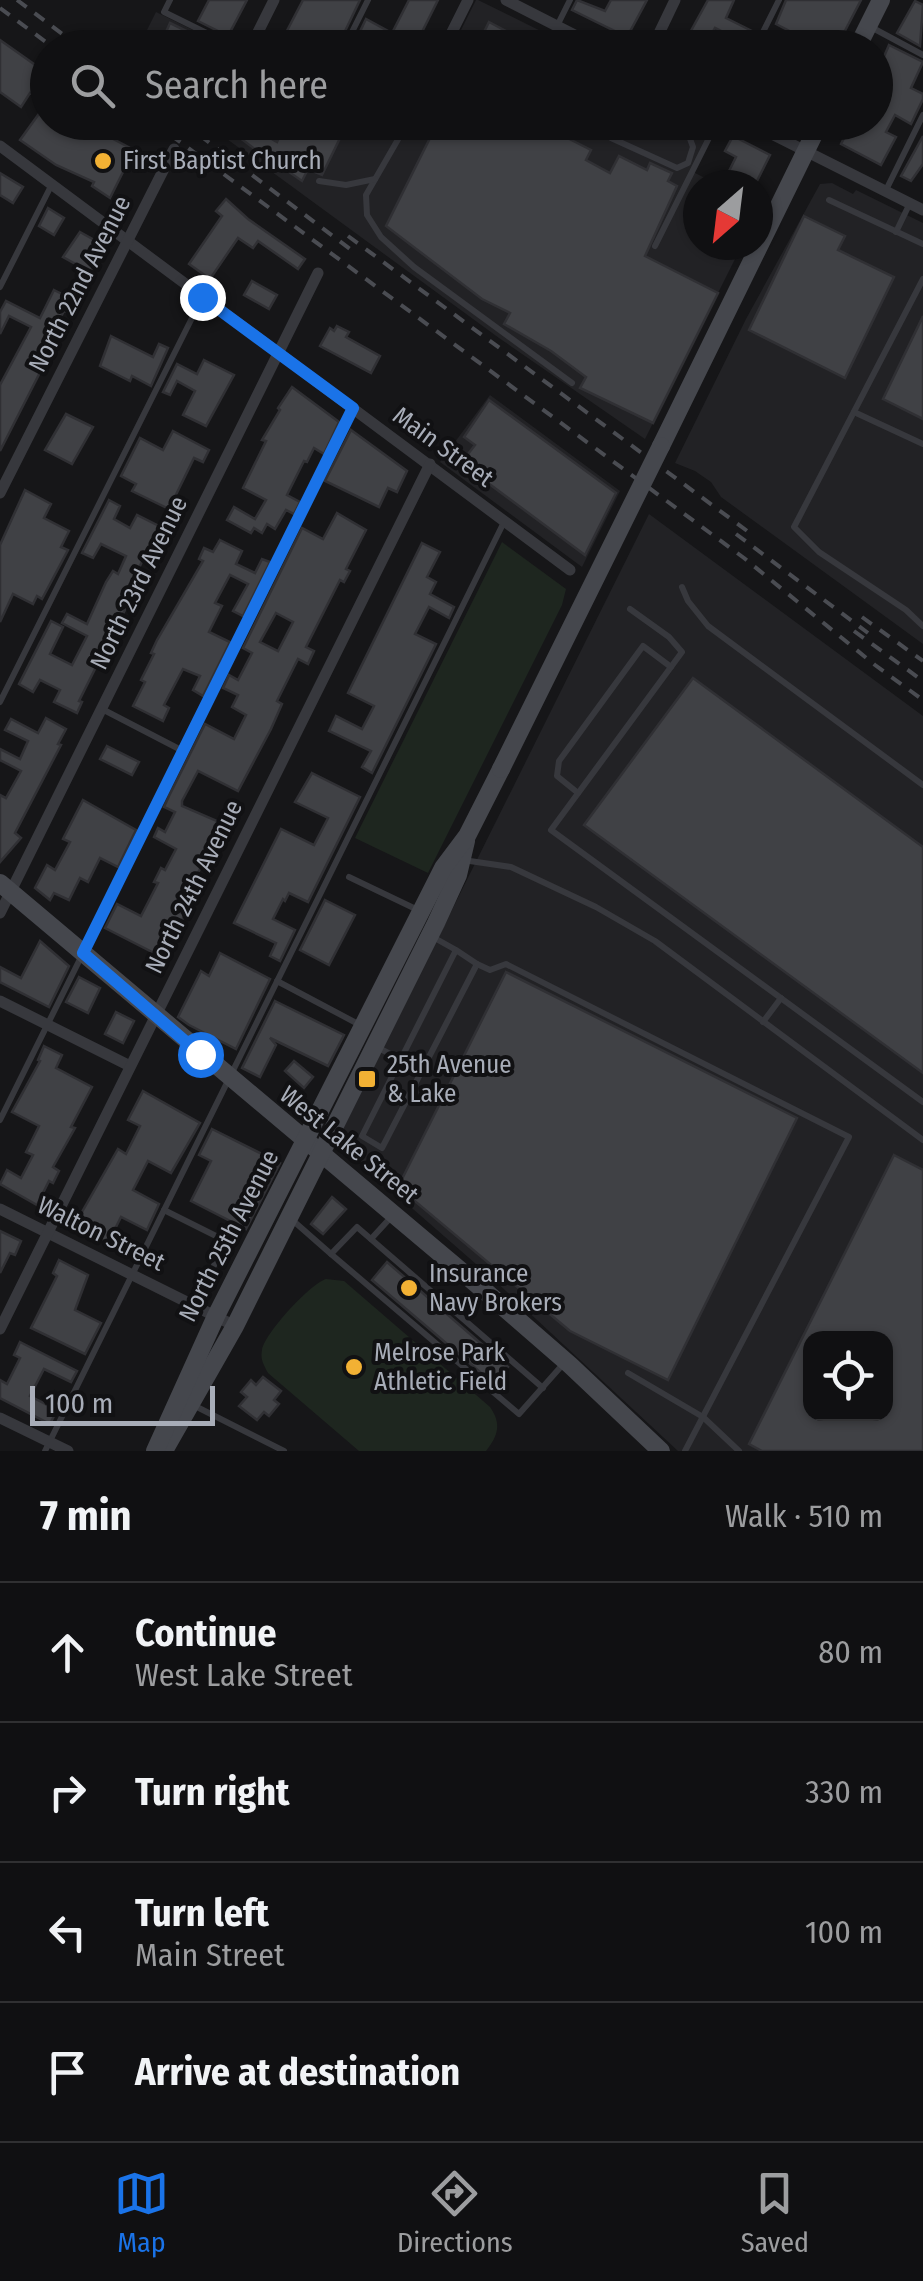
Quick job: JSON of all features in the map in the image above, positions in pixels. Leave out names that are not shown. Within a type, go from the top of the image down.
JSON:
[{"type":"main road","points":[[866,30],[880,0]]},
{"type":"main road","name":"North 25th Avenue","points":[[155,1451],[216,1316],[443,868],[467,836],[501,769],[812,140]]},
{"type":"main road","name":"North 25th Avenue","points":[[164,1451],[235,1326],[430,936],[462,860],[467,836]]},
{"type":"main road","name":"West Lake Street","points":[[5,887],[566,1361],[660,1451]]},
{"type":"street","points":[[259,30],[274,0]]},
{"type":"street","points":[[453,30],[468,0]]},
{"type":"street","points":[[506,0],[565,30]]},
{"type":"street","points":[[661,30],[675,0]]},
{"type":"street","points":[[783,140],[923,210]]},
{"type":"street","name":"Main Street","points":[[0,146],[570,570]]},
{"type":"street","name":"North 22nd Avenue","points":[[0,494],[174,149]]},
{"type":"street","name":"North 23rd Avenue","points":[[0,913],[5,887],[101,709],[318,273]]},
{"type":"street","name":"North 24th Avenue","points":[[0,1330],[430,464]]},
{"type":"street","points":[[0,1001],[130,1066]]},
{"type":"street","name":"Walton Street","points":[[0,1209],[235,1326]]},
{"type":"street","points":[[0,1418],[47,1446],[68,1451]]},
{"type":"lane","points":[[170,0],[164,12],[200,30]]},
{"type":"lane","points":[[353,30],[368,0]]},
{"type":"lane","points":[[557,26],[570,0]]},
{"type":"lane","points":[[764,30],[779,0]]},
{"type":"lane","points":[[868,26],[876,30]]},
{"type":"lane","points":[[893,39],[923,55]]},
{"type":"lane","points":[[885,192],[923,115]]},
{"type":"lane","points":[[394,140],[366,196],[367,214],[382,237],[414,267],[572,383]]},
{"type":"lane","points":[[615,140],[677,168],[688,163],[693,147],[690,140]]},
{"type":"lane","points":[[655,246],[709,140]]},
{"type":"lane","points":[[319,182],[346,185],[376,178]]},
{"type":"lane","points":[[0,288],[51,184]]},
{"type":"lane","points":[[829,200],[923,244]]},
{"type":"lane","points":[[896,232],[910,204]]},
{"type":"lane","points":[[923,279],[794,527],[819,552],[906,610],[923,626]]},
{"type":"lane","points":[[0,702],[202,297]]},
{"type":"lane","points":[[0,1120],[353,408]]},
{"type":"lane","points":[[854,412],[923,444]]},
{"type":"lane","points":[[47,1446],[505,520]]},
{"type":"lane","points":[[682,587],[708,626],[923,785]]},
{"type":"lane","points":[[630,609],[669,637],[682,652],[550,830],[923,1102]]},
{"type":"lane","points":[[578,793],[556,776],[559,762],[642,646],[671,667]]},
{"type":"lane","points":[[101,709],[184,750]]},
{"type":"lane","points":[[462,860],[511,867],[596,907],[655,941],[923,1140]]},
{"type":"lane","points":[[349,877],[421,911]]},
{"type":"lane","points":[[430,936],[490,970],[506,964],[850,1137],[685,1451]]},
{"type":"lane","points":[[456,950],[362,1136],[382,1148],[478,964]]},
{"type":"lane","points":[[277,981],[363,1027]]},
{"type":"lane","points":[[762,1022],[782,998]]},
{"type":"lane","points":[[374,1046],[422,1071]]},
{"type":"lane","points":[[164,1210],[226,1242],[194,1305]]},
{"type":"lane","points":[[371,1239],[394,1214]]},
{"type":"lane","points":[[289,1217],[514,1412],[519,1414],[566,1361]]},
{"type":"lane","points":[[331,1254],[357,1227],[543,1388]]},
{"type":"lane","points":[[628,1373],[703,1417],[739,1451]]},
{"type":"lane","points":[[192,1405],[284,1451]]},
{"type":"shaded area","points":[[478,0],[539,30],[461,30]]},
{"type":"shaded area","points":[[156,12],[193,30],[147,30]]},
{"type":"shaded area","points":[[228,140],[709,140],[694,170],[683,170],[683,260],[734,260],[645,439],[499,338]]},
{"type":"shaded area","points":[[832,183],[853,194],[856,190],[923,223],[923,644],[721,497],[711,482],[675,463],[746,319],[820,184]]},
{"type":"shaded area","points":[[490,395],[620,491],[582,567],[440,462]]},
{"type":"shaded area","points":[[649,514],[923,716],[923,1451],[678,1451],[492,1278],[342,1147],[342,1131]]},
{"type":"shaded area","points":[[502,542],[566,589],[562,605],[428,873],[355,838]]},
{"type":"shaded area","name":"Melrose Park Athletic Field","points":[[326,1279],[344,1281],[490,1407],[497,1430],[486,1451],[359,1451],[268,1373],[262,1354],[271,1332],[300,1299]]},
{"type":"building","points":[[209,0],[247,0],[231,30],[216,30],[198,21]]},
{"type":"building","points":[[303,0],[360,0],[346,30],[287,30]]},
{"type":"building","points":[[409,0],[438,0],[423,30],[394,30]]},
{"type":"building","points":[[577,0],[605,11],[611,0],[647,0],[631,30],[613,30],[572,10]]},
{"type":"building","points":[[708,0],[734,0],[726,18],[750,30],[715,28],[691,30]]},
{"type":"building","points":[[786,0],[861,0],[845,30],[788,30],[776,24]]},
{"type":"building","points":[[915,1],[923,5],[920,46],[897,33]]},
{"type":"building","points":[[366,19],[386,30],[361,30]]},
{"type":"building","points":[[489,22],[504,30],[485,30]]},
{"type":"building","points":[[0,40],[30,61],[30,93],[21,107],[0,92]]},
{"type":"building","points":[[893,47],[923,62],[911,88],[923,94],[923,99],[911,124],[895,115],[893,119]]},
{"type":"building","points":[[30,126],[30,140],[115,140],[134,150],[110,198],[92,186],[94,182],[56,165],[20,140]]},
{"type":"building","points":[[923,136],[923,164],[911,181],[901,176]]},
{"type":"building","points":[[896,137],[881,165],[841,144],[843,140]]},
{"type":"building","points":[[243,140],[339,140],[322,175],[308,169],[302,181]]},
{"type":"building","points":[[429,140],[571,140],[591,150],[586,160],[610,173],[619,156],[647,170],[650,163],[672,173],[668,181],[677,186],[645,256],[718,293],[653,423],[580,388],[586,377],[504,324],[510,313],[482,299],[386,226]]},
{"type":"building","points":[[731,140],[741,140],[770,155],[762,170],[730,170],[736,157],[725,151]]},
{"type":"building","points":[[0,173],[23,187],[13,203],[0,195]]},
{"type":"building","points":[[226,199],[305,259],[298,269],[258,241],[253,248],[238,238],[210,279],[189,264],[222,216],[216,211]]},
{"type":"building","points":[[48,208],[64,218],[54,235],[39,226]]},
{"type":"building","points":[[804,216],[845,236],[838,250],[894,277],[845,378],[749,330]]},
{"type":"building","points":[[80,232],[105,246],[90,272],[63,257]]},
{"type":"building","points":[[252,281],[277,295],[269,309],[244,295]]},
{"type":"building","points":[[54,290],[76,301],[70,314],[64,311],[50,338],[56,341],[0,451],[0,385],[31,327],[9,316],[0,334],[0,312],[6,301],[40,318]]},
{"type":"building","points":[[923,316],[923,419],[883,399]]},
{"type":"building","points":[[337,326],[349,332],[346,337],[380,356],[371,373],[320,346],[330,328],[334,331]]},
{"type":"building","points":[[111,336],[153,357],[159,344],[168,348],[151,386],[132,376],[130,381],[100,366]]},
{"type":"building","points":[[204,360],[234,375],[206,426],[183,415],[195,391],[177,381],[170,395],[163,392],[177,364],[197,374]]},
{"type":"building","points":[[292,387],[339,422],[324,454],[314,448],[287,495],[300,502],[294,514],[286,510],[275,529],[267,524],[262,533],[254,528],[251,533],[227,520],[234,507],[255,519],[266,500],[243,488],[266,441],[262,440]]},
{"type":"building","points":[[489,400],[616,493],[585,555],[461,463],[475,445],[464,437]]},
{"type":"building","points":[[66,414],[93,427],[72,464],[45,450]]},
{"type":"building","points":[[351,430],[407,471],[397,492],[388,488],[379,507],[325,481]]},
{"type":"building","points":[[173,431],[209,450],[203,462],[194,458],[169,509],[132,491],[136,484],[121,476],[140,438],[163,450]]},
{"type":"building","points":[[25,490],[51,504],[44,518],[69,531],[61,547],[68,550],[42,599],[37,596],[33,604],[13,594],[0,622],[0,545]]},
{"type":"building","points":[[109,500],[120,506],[114,519],[130,528],[137,515],[163,528],[157,540],[153,538],[134,579],[144,584],[138,596],[133,594],[110,649],[106,647],[79,701],[82,702],[77,713],[54,702],[60,690],[40,680],[33,692],[19,684],[51,621],[63,627],[50,654],[72,665],[87,636],[62,623],[67,614],[87,624],[106,582],[113,571],[118,574],[126,556],[101,544],[93,558],[82,553]]},
{"type":"building","points":[[337,513],[366,530],[346,569],[350,571],[344,582],[340,580],[306,647],[314,651],[308,664],[298,659],[277,701],[282,704],[271,729],[238,791],[198,771],[182,801],[182,806],[224,824],[192,884],[180,912],[185,914],[164,958],[105,928],[117,904],[141,916],[161,868],[165,870],[176,849],[154,837],[158,828],[165,832],[175,812],[164,807],[169,796],[205,724],[234,739],[246,715],[232,707],[238,695],[223,688],[229,675],[238,680],[252,653],[243,648],[302,528],[323,539]],"holes":[[[276,613],[293,622],[278,651],[260,642]]]},
{"type":"building","points":[[220,540],[242,551],[236,564],[255,573],[262,559],[270,562],[243,616],[233,611],[248,584],[230,575],[215,603],[222,606],[209,632],[230,642],[203,696],[193,690],[200,676],[183,669],[164,705],[169,708],[163,721],[133,706],[145,682],[141,680],[157,640],[203,561],[199,559],[204,548],[213,552]]},
{"type":"building","points":[[422,543],[440,552],[427,577],[436,582],[430,594],[454,607],[449,618],[429,607],[415,634],[436,644],[372,773],[362,767],[371,751],[329,731],[336,716],[362,729],[374,706],[348,693]]},
{"type":"building","points":[[693,678],[923,847],[923,1073],[584,825]]},
{"type":"building","points":[[46,718],[66,729],[58,744],[61,745],[15,833],[21,838],[0,862],[0,795],[6,798],[21,771],[0,760],[0,749],[20,759],[28,741],[5,730],[11,719],[38,733]]},
{"type":"building","points":[[107,746],[139,762],[132,775],[100,759]]},
{"type":"building","points":[[312,773],[360,797],[308,902],[289,893],[273,919],[295,930],[280,961],[270,956],[276,943],[234,923],[281,829],[314,845],[328,818],[295,802]]},
{"type":"building","points":[[83,800],[136,830],[118,867],[100,858],[88,882],[80,878],[69,900],[54,893],[50,900],[35,888],[47,865],[55,870],[70,842],[63,839]]},
{"type":"building","points":[[325,900],[355,915],[329,965],[300,950]]},
{"type":"building","points":[[40,941],[69,966],[49,1007],[0,982],[0,967],[21,978]]},
{"type":"building","points":[[220,953],[270,979],[236,1049],[178,1017],[201,971],[209,976]]},
{"type":"building","points":[[506,972],[797,1118],[668,1380],[570,1331],[398,1187]]},
{"type":"building","points":[[79,977],[100,988],[88,1013],[66,1002]]},
{"type":"building","points":[[275,1001],[344,1035],[328,1066],[270,1038],[276,1045],[260,1077],[242,1068]]},
{"type":"building","points":[[116,1012],[134,1021],[123,1043],[105,1034]]},
{"type":"building","points":[[44,1046],[62,1055],[56,1068],[92,1087],[53,1167],[59,1171],[37,1205],[0,1184],[7,1170],[21,1178],[33,1155],[26,1152],[39,1126],[12,1112]]},
{"type":"building","points":[[294,1061],[313,1077],[304,1088],[285,1071]]},
{"type":"building","points":[[143,1091],[200,1123],[171,1173],[148,1161],[133,1190],[159,1204],[147,1230],[121,1217],[108,1243],[74,1226],[118,1149],[126,1154],[140,1126],[128,1120]]},
{"type":"building","points":[[212,1129],[280,1163],[246,1229],[191,1201],[211,1161],[199,1155]]},
{"type":"building","points":[[894,1155],[923,1170],[923,1451],[762,1451],[749,1444],[803,1336],[803,1421],[893,1421],[893,1331],[806,1331]]},
{"type":"building","points":[[332,1197],[346,1209],[323,1234],[311,1224]]},
{"type":"building","points":[[0,1231],[21,1241],[0,1273]]},
{"type":"building","points":[[59,1260],[88,1275],[75,1310],[101,1323],[85,1354],[31,1328],[57,1276],[53,1273]]},
{"type":"building","points":[[387,1262],[508,1367],[494,1384],[372,1280]]},
{"type":"building","points":[[20,1342],[77,1371],[71,1382],[44,1369],[30,1396],[57,1410],[50,1424],[0,1398],[0,1380],[7,1384],[20,1358],[14,1355]]},
{"type":"building","points":[[263,1377],[281,1391],[274,1400],[279,1404],[269,1416],[264,1412],[257,1420],[239,1406],[247,1397],[241,1392],[251,1380],[256,1385]]},
{"type":"railway","points":[[17,0],[57,30]]},
{"type":"railway","points":[[0,8],[30,30]]},
{"type":"railway","points":[[177,140],[744,558],[923,700]]},
{"type":"railway","points":[[206,140],[354,252]]},
{"type":"railway","points":[[348,236],[754,536]]},
{"type":"railway","points":[[736,534],[868,633]]},
{"type":"railway","points":[[862,617],[923,661]]},
{"type":"railway","points":[[854,631],[923,681]]},
{"type":"place","name":"First Baptist Church","points":[[103,161]]},
{"type":"place","name":"25th Avenue & Lake","points":[[367,1079]]},
{"type":"place","name":"Insurance Navy Brokers","points":[[409,1288]]},
{"type":"place","name":"Melrose Park Athletic Field","points":[[354,1367]]},
{"type":"route","points":[[200,1054],[83,953],[353,408],[202,297]]}]
